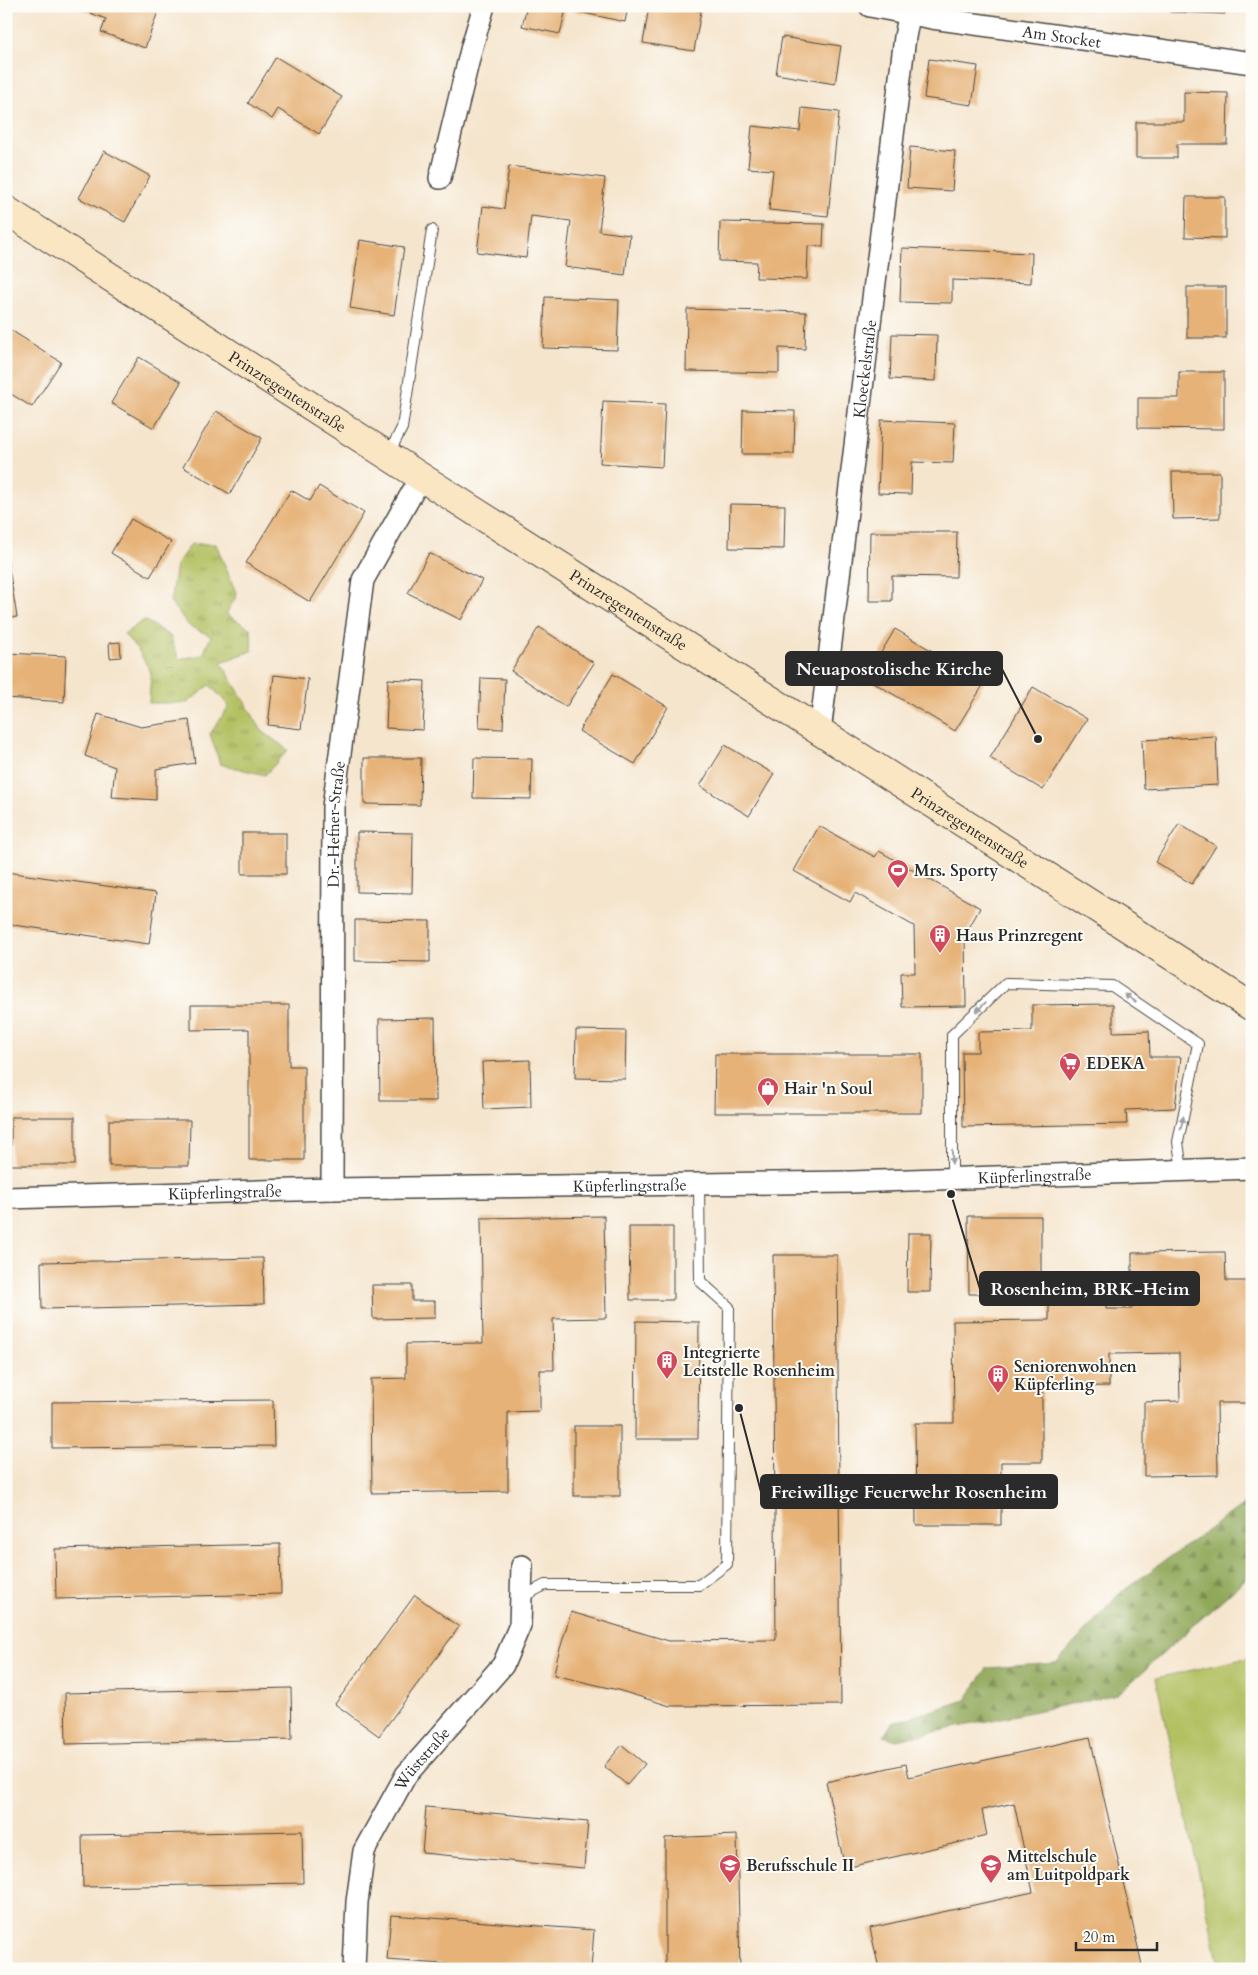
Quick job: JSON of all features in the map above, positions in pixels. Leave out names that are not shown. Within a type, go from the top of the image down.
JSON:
[{"type":"main road","name":"Prinzregentenstraße","points":[[6,210],[1252,1007]]},
{"type":"street","points":[[440,178],[472,46],[484,6]]},
{"type":"street","name":"Am Stocket","points":[[870,6],[910,10],[1252,63]]},
{"type":"street","name":"Kloeckelstraße","points":[[820,732],[910,10]]},
{"type":"street","name":"Dr.-Hefner-Straße","points":[[332,1189],[333,807],[363,580],[421,477]]},
{"type":"street","name":"Küpferlingstraße","points":[[6,1198],[332,1189],[851,1182],[1252,1168]]},
{"type":"street","name":"Wüststraße","points":[[354,1969],[357,1902],[364,1851],[406,1775],[503,1666],[520,1624],[522,1566]]},
{"type":"lane","points":[[387,455],[402,428],[432,230]]},
{"type":"lane","points":[[952,1178],[952,1036],[1006,983],[1112,986],[1198,1044],[1178,1142],[1182,1171]]},
{"type":"lane","points":[[522,1597],[545,1584],[700,1584],[727,1564],[729,1307],[700,1280],[698,1183]]},
{"type":"green space","points":[[191,544],[216,544],[237,595],[226,614],[251,629],[252,651],[221,662],[262,731],[288,750],[265,775],[220,764],[210,734],[229,706],[210,685],[187,703],[149,703],[151,672],[138,650],[124,634],[144,620],[170,636],[179,659],[203,655],[211,636],[189,626],[170,602],[176,565]]},
{"type":"green space","points":[[1252,1498],[1252,1573],[1118,1694],[896,1740],[884,1736],[892,1723],[966,1700],[987,1668],[1056,1663],[1120,1593]]},
{"type":"green space","points":[[1252,1657],[1252,1969],[1220,1969],[1156,1678]]},
{"type":"building","points":[[72,6],[160,6],[145,48],[101,32],[106,19]]},
{"type":"building","points":[[527,6],[628,6],[625,22],[566,9],[560,34],[522,26]]},
{"type":"building","points":[[649,6],[675,6],[701,11],[694,51],[643,43]]},
{"type":"building","points":[[1170,6],[1225,6],[1225,14],[1170,12]]},
{"type":"building","points":[[782,37],[841,46],[835,84],[776,74]]},
{"type":"building","points":[[276,57],[342,97],[319,134],[278,109],[272,119],[248,103]]},
{"type":"building","points":[[929,59],[978,66],[972,105],[924,98]]},
{"type":"building","points":[[1184,92],[1228,93],[1227,144],[1177,144],[1177,158],[1136,158],[1136,122],[1184,122]]},
{"type":"building","points":[[802,108],[839,112],[828,216],[769,210],[773,170],[748,168],[752,126],[800,131]]},
{"type":"building","points":[[910,147],[955,151],[952,191],[907,188]]},
{"type":"building","points":[[104,151],[150,176],[125,222],[79,198]]},
{"type":"building","points":[[509,166],[605,178],[599,231],[630,235],[625,275],[565,267],[571,221],[531,216],[526,258],[477,252],[483,206],[504,209]]},
{"type":"building","points":[[1186,197],[1225,197],[1225,238],[1185,237]]},
{"type":"building","points":[[720,222],[824,224],[823,247],[808,246],[807,279],[756,278],[757,262],[719,261]]},
{"type":"building","points":[[360,240],[404,247],[394,315],[350,308]]},
{"type":"building","points":[[902,248],[1032,253],[1031,283],[952,280],[952,303],[900,302]]},
{"type":"building","points":[[1187,287],[1226,287],[1226,338],[1187,338]]},
{"type":"building","points":[[545,297],[619,300],[617,350],[543,348]]},
{"type":"building","points":[[687,309],[806,312],[805,349],[779,348],[779,373],[686,371]]},
{"type":"building","points":[[6,327],[61,362],[32,407],[6,391]]},
{"type":"building","points":[[892,334],[937,335],[936,381],[890,379]]},
{"type":"building","points":[[139,357],[181,382],[154,428],[111,403]]},
{"type":"building","points":[[1179,372],[1224,372],[1224,429],[1138,428],[1138,398],[1179,398]]},
{"type":"building","points":[[603,401],[665,404],[662,467],[600,463]]},
{"type":"building","points":[[743,410],[795,411],[794,454],[742,454]]},
{"type":"building","points":[[216,411],[262,438],[230,494],[183,467]]},
{"type":"building","points":[[881,420],[955,423],[953,463],[912,462],[911,494],[878,493]]},
{"type":"building","points":[[1172,472],[1220,472],[1220,518],[1173,519]]},
{"type":"building","points":[[319,486],[364,513],[310,602],[246,563],[291,490],[310,501]]},
{"type":"building","points":[[730,504],[785,505],[784,549],[729,548]]},
{"type":"building","points":[[131,519],[171,542],[150,577],[111,553]]},
{"type":"building","points":[[870,532],[957,532],[956,577],[892,576],[892,601],[869,601]]},
{"type":"building","points":[[6,550],[17,617],[6,618]]},
{"type":"building","points":[[429,553],[482,580],[461,620],[408,593]]},
{"type":"building","points":[[539,627],[594,663],[566,707],[511,671]]},
{"type":"building","points":[[895,629],[985,682],[955,731],[866,678]]},
{"type":"building","points":[[120,642],[121,657],[110,658],[109,643]]},
{"type":"building","points":[[6,653],[66,656],[64,702],[6,698]]},
{"type":"building","points":[[613,674],[668,707],[635,764],[579,731]]},
{"type":"building","points":[[274,675],[308,679],[301,729],[268,725]]},
{"type":"building","points":[[481,678],[505,679],[503,729],[479,728]]},
{"type":"building","points":[[388,679],[425,681],[423,730],[386,728]]},
{"type":"building","points":[[1033,687],[1087,719],[1043,790],[990,758]]},
{"type":"building","points":[[98,714],[141,727],[189,720],[195,763],[156,769],[156,800],[112,797],[115,767],[85,756]]},
{"type":"building","points":[[1216,736],[1218,785],[1144,789],[1142,740]]},
{"type":"building","points":[[725,745],[774,774],[749,816],[700,786]]},
{"type":"building","points":[[364,758],[421,758],[420,805],[364,804]]},
{"type":"building","points":[[474,758],[532,759],[531,799],[473,798]]},
{"type":"building","points":[[1179,824],[1216,846],[1192,884],[1155,862]]},
{"type":"building","points":[[819,826],[875,857],[879,851],[980,908],[965,935],[966,1006],[902,1007],[901,973],[915,973],[914,926],[855,893],[850,902],[794,871]]},
{"type":"building","points":[[357,832],[413,833],[412,893],[357,892]]},
{"type":"building","points":[[242,833],[286,833],[286,874],[242,874]]},
{"type":"building","points":[[6,872],[156,893],[149,944],[6,924]]},
{"type":"building","points":[[355,920],[430,921],[430,962],[355,961]]},
{"type":"building","name":"EDEKA","points":[[1113,1004],[1113,1032],[1149,1031],[1150,1057],[1181,1057],[1175,1108],[1126,1110],[1127,1124],[963,1127],[962,1052],[978,1052],[978,1032],[1032,1031],[1032,1005]]},
{"type":"building","points":[[191,1005],[289,1005],[289,1066],[304,1066],[304,1160],[249,1160],[249,1029],[191,1030]]},
{"type":"building","points":[[435,1018],[436,1101],[380,1101],[379,1019]]},
{"type":"building","points":[[576,1030],[626,1031],[625,1079],[575,1078]]},
{"type":"building","points":[[715,1054],[922,1054],[922,1113],[714,1113]]},
{"type":"building","points":[[530,1060],[531,1107],[484,1109],[482,1062]]},
{"type":"building","points":[[11,1117],[75,1117],[75,1165],[11,1165]]},
{"type":"building","points":[[109,1120],[190,1120],[189,1166],[109,1166]]},
{"type":"building","points":[[604,1216],[606,1318],[553,1319],[554,1370],[540,1370],[540,1411],[508,1412],[508,1491],[372,1493],[371,1379],[406,1378],[406,1344],[483,1343],[481,1218]]},
{"type":"building","points":[[968,1216],[1041,1216],[1041,1294],[969,1294]]},
{"type":"building","points":[[629,1227],[673,1227],[673,1300],[630,1300]]},
{"type":"building","points":[[908,1233],[931,1233],[930,1292],[907,1292]]},
{"type":"building","name":"Seniorenwohnen Küpferling","points":[[1225,1252],[1226,1281],[1252,1281],[1252,1403],[1217,1403],[1218,1475],[1144,1476],[1144,1402],[1180,1401],[1179,1353],[1109,1354],[1109,1386],[1042,1387],[1042,1462],[1001,1462],[1001,1525],[916,1525],[915,1423],[954,1423],[953,1321],[1049,1320],[1049,1285],[1105,1284],[1106,1309],[1132,1309],[1132,1253]]},
{"type":"building","points":[[773,1255],[837,1255],[841,1705],[670,1706],[618,1690],[554,1675],[571,1612],[669,1641],[776,1640]]},
{"type":"building","points":[[263,1258],[264,1304],[42,1309],[41,1262]]},
{"type":"building","points":[[372,1285],[412,1285],[412,1301],[435,1301],[435,1318],[373,1319]]},
{"type":"building","name":"Integrierte Leitstelle Rosenheim","points":[[636,1321],[699,1322],[698,1439],[635,1439]]},
{"type":"building","points":[[273,1400],[274,1446],[52,1448],[52,1402]]},
{"type":"building","points":[[574,1426],[620,1426],[620,1496],[574,1496]]},
{"type":"building","points":[[280,1544],[281,1594],[56,1599],[55,1549]]},
{"type":"building","points":[[415,1595],[459,1627],[379,1736],[335,1704]]},
{"type":"building","points":[[291,1688],[292,1739],[66,1744],[65,1693]]},
{"type":"building","points":[[1090,1737],[1142,1965],[1127,1969],[879,1969],[870,1928],[1033,1892],[1014,1803],[982,1810],[987,1836],[845,1868],[826,1782],[906,1764],[909,1777]]},
{"type":"building","points":[[622,1745],[645,1764],[627,1785],[604,1766]]},
{"type":"building","points":[[426,1807],[588,1822],[584,1868],[422,1853]]},
{"type":"building","points":[[302,1831],[303,1883],[83,1887],[82,1835]]},
{"type":"building","points":[[737,1835],[740,1969],[665,1969],[665,1838]]},
{"type":"building","points":[[391,1915],[594,1930],[591,1969],[513,1969],[387,1960]]},
{"type":"place","name":"Neuapostolische Kirche","points":[[1038,739]]},
{"type":"place","name":"Mrs. Sporty","points":[[898,889]]},
{"type":"place","name":"Haus Prinzregent","points":[[940,954]]},
{"type":"place","name":"EDEKA","points":[[1070,1082]]},
{"type":"place","name":"Hair 'n Soul","points":[[768,1107]]},
{"type":"place","name":"Rosenheim, BRK-Heim","points":[[951,1194]]},
{"type":"place","name":"Integrierte Leitstelle Rosenheim","points":[[667,1380]]},
{"type":"place","name":"Seniorenwohnen Küpferling","points":[[998,1394]]},
{"type":"place","name":"Freiwillige Feuerwehr Rosenheim","points":[[739,1408]]},
{"type":"place","name":"Berufsschule II","points":[[730,1884]]},
{"type":"place","name":"Mittelschule am Luitpoldpark","points":[[991,1884]]}]
